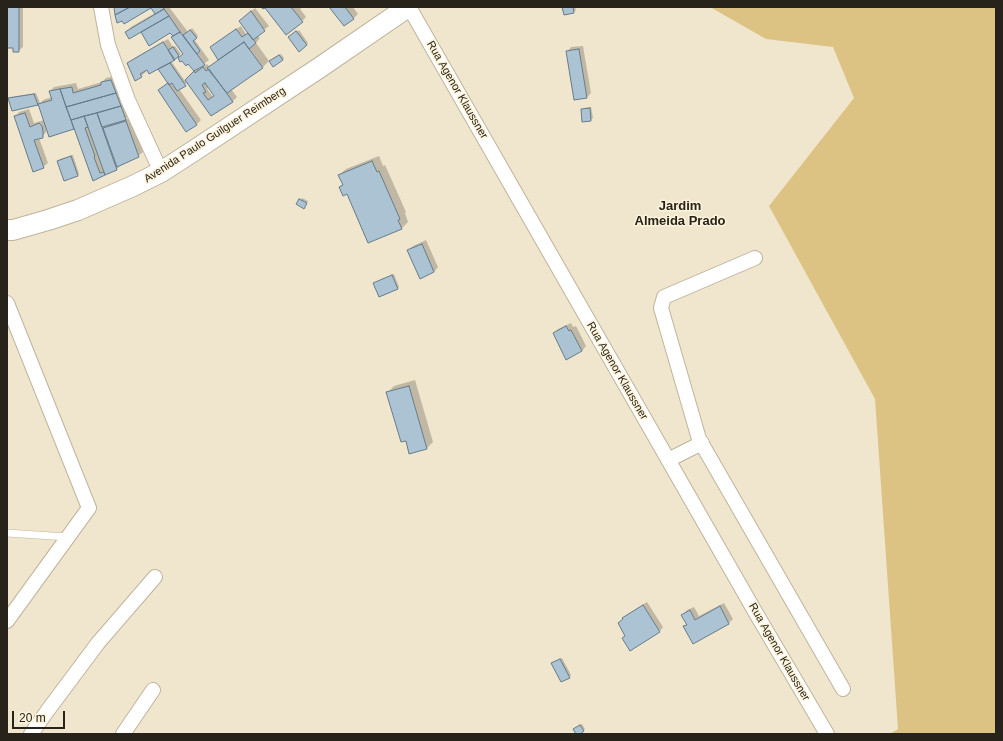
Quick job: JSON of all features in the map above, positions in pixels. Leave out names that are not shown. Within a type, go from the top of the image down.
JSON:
[{"type":"main road","name":"Avenida Paulo Guilguer Reimberg","points":[[7,230],[13,230],[78,210],[161,172],[409,7]]},
{"type":"street","points":[[101,7],[108,45],[128,100],[161,172]]},
{"type":"street","name":"Rua Agenor Klaussner","points":[[409,7],[761,622],[827,734]]},
{"type":"street","points":[[755,258],[664,297],[661,308],[699,439],[843,688]]},
{"type":"street","points":[[7,303],[89,508],[7,621]]},
{"type":"street","points":[[668,460],[702,443]]},
{"type":"street","points":[[31,734],[98,643],[155,576]]},
{"type":"street","points":[[123,734],[153,690]]},
{"type":"lane","points":[[7,533],[68,537]]},
{"type":"shaded area","points":[[710,7],[996,7],[996,734],[890,734],[898,729],[875,399],[769,206],[854,98],[833,47],[766,39]]},
{"type":"building","points":[[7,7],[19,7],[19,52],[13,52],[13,48],[7,48]]},
{"type":"building","points":[[114,7],[130,7],[115,15]]},
{"type":"building","points":[[130,7],[162,7],[164,9],[155,14],[151,8],[124,24],[122,21],[117,23],[115,15]]},
{"type":"building","points":[[261,7],[291,7],[303,22],[286,35],[265,8],[263,9]]},
{"type":"building","points":[[329,7],[345,7],[354,19],[344,26]]},
{"type":"building","points":[[562,7],[573,7],[574,13],[564,15]]},
{"type":"building","points":[[164,9],[169,16],[129,39],[125,32]]},
{"type":"building","points":[[251,11],[265,31],[253,40],[239,21]]},
{"type":"building","points":[[169,16],[180,32],[173,36],[170,33],[149,46],[141,32]]},
{"type":"building","points":[[236,29],[242,37],[248,33],[256,43],[249,49],[244,42],[218,60],[210,47]]},
{"type":"building","points":[[190,30],[197,38],[193,41],[200,51],[197,54],[183,35]]},
{"type":"building","points":[[296,31],[307,45],[299,52],[288,37]]},
{"type":"building","points":[[180,32],[205,65],[194,71],[188,64],[186,66],[182,61],[180,62],[178,58],[183,54],[171,37]]},
{"type":"building","points":[[163,42],[175,60],[149,74],[147,70],[140,74],[142,77],[135,81],[127,63]]},
{"type":"building","points":[[244,42],[263,68],[227,93],[207,68]]},
{"type":"building","points":[[173,47],[179,56],[174,60],[168,50]]},
{"type":"building","points":[[579,49],[587,98],[574,100],[566,51]]},
{"type":"building","points":[[279,55],[283,60],[273,67],[269,61]]},
{"type":"building","points":[[170,63],[186,86],[177,91],[172,83],[169,85],[158,69]]},
{"type":"building","points":[[203,67],[206,71],[209,69],[233,102],[211,116],[185,80],[194,71],[195,73]],"holes":[[[205,83],[214,96],[208,100],[203,93],[206,92],[202,85]]]},
{"type":"building","points":[[111,80],[116,93],[66,107],[60,89],[72,87],[73,93],[101,85],[101,82]]},
{"type":"building","points":[[168,83],[197,125],[186,132],[158,90]]},
{"type":"building","points":[[60,89],[74,129],[49,137],[38,104],[52,100],[49,91]]},
{"type":"building","points":[[116,93],[121,106],[71,120],[66,107]]},
{"type":"building","points":[[34,94],[38,105],[12,111],[8,98]]},
{"type":"building","points":[[121,106],[126,120],[102,127],[97,113]]},
{"type":"building","points":[[590,108],[591,121],[582,122],[581,109]]},
{"type":"building","points":[[25,113],[30,127],[39,123],[42,126],[43,131],[43,138],[34,140],[44,168],[33,172],[14,116]]},
{"type":"building","points":[[97,113],[117,170],[105,175],[84,116]]},
{"type":"building","points":[[84,116],[88,127],[85,128],[95,156],[94,157],[100,173],[104,172],[105,175],[93,181],[71,120]]},
{"type":"building","points":[[126,121],[139,157],[117,167],[103,128]]},
{"type":"building","points":[[71,156],[78,176],[64,181],[57,161]]},
{"type":"building","points":[[372,161],[377,172],[379,171],[400,219],[398,220],[402,229],[368,243],[347,194],[343,196],[339,187],[343,185],[338,175]]},
{"type":"building","points":[[299,199],[307,203],[304,209],[296,204]]},
{"type":"building","points":[[422,244],[434,272],[420,279],[407,250]]},
{"type":"building","points":[[392,275],[398,289],[379,297],[373,283]]},
{"type":"building","points":[[566,326],[569,331],[571,330],[582,351],[566,360],[553,333]]},
{"type":"building","points":[[409,386],[427,449],[409,454],[406,441],[401,442],[386,392]]},
{"type":"building","points":[[643,605],[660,632],[630,651],[622,638],[625,636],[618,623],[623,619],[622,618]]},
{"type":"building","points":[[720,606],[729,624],[693,644],[683,626],[687,625],[681,615],[690,610],[695,620]]},
{"type":"building","points":[[560,659],[570,678],[561,682],[551,663]]},
{"type":"building","points":[[580,725],[584,731],[580,734],[576,734],[573,729]]},
{"type":"district","name":"Jardim Almeida Prado","points":[[680,214]]}]
